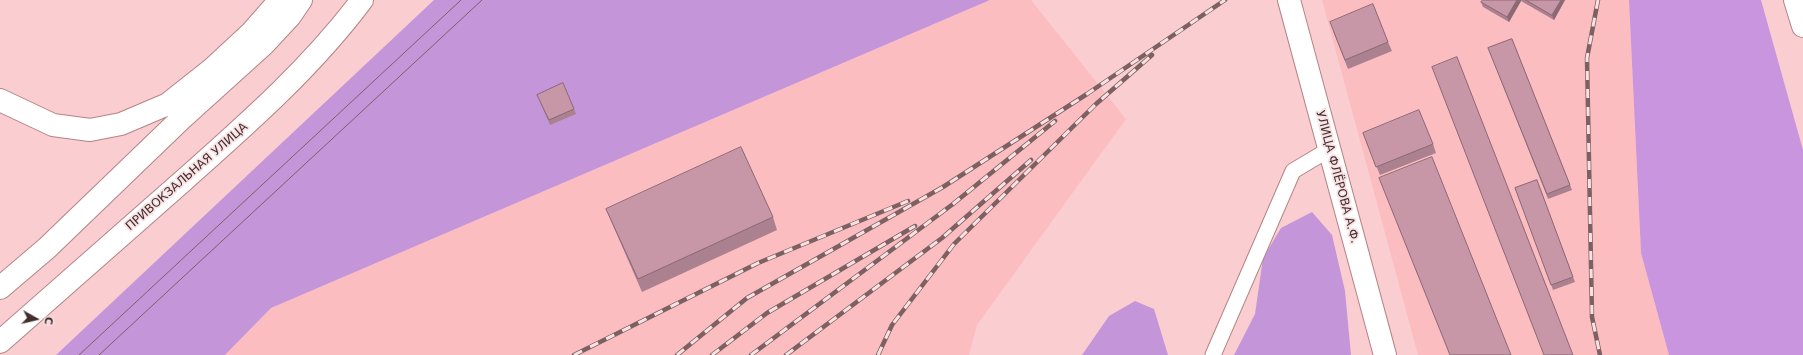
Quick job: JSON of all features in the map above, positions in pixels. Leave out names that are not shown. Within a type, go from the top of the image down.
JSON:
[{"type":"main road","points":[[7,104],[53,125],[90,130],[122,124],[168,104],[211,70],[252,32],[280,0]]},
{"type":"main road","points":[[0,288],[47,248],[181,119],[264,44],[290,16],[301,0]]},
{"type":"main road","name":"ПРИВОКЗАЛЬНАЯ УЛИЦА","points":[[0,342],[253,119],[306,67],[347,20],[362,0]]},
{"type":"main road","name":"УЛИЦА ФЛЁРОВА А.Ф.","points":[[1289,0],[1385,355]]},
{"type":"main road","points":[[1795,0],[1803,26]]},
{"type":"lane","points":[[0,89],[7,104]]},
{"type":"lane","points":[[1213,355],[1293,171],[1330,149]]},
{"type":"shaded area","points":[[434,0],[990,0],[271,308],[225,355],[56,355]]},
{"type":"shaded area","points":[[990,0],[1031,0],[1126,119],[977,325],[969,355],[225,355],[271,308]]},
{"type":"shaded area","points":[[1322,0],[1629,0],[1641,253],[1669,355],[1418,355]]},
{"type":"shaded area","points":[[1629,0],[1761,0],[1803,150],[1803,355],[1669,355],[1641,253]]},
{"type":"shaded area","points":[[1312,212],[1332,235],[1345,291],[1351,355],[1234,355],[1255,314],[1263,258],[1281,228]]},
{"type":"shaded area","points":[[1135,301],[1154,309],[1168,355],[1082,355],[1109,316]]},
{"type":"building","points":[[1483,0],[1517,0],[1507,17],[1481,2]]},
{"type":"building","points":[[1526,0],[1561,0],[1552,15]]},
{"type":"building","points":[[1373,4],[1388,42],[1345,60],[1330,22]]},
{"type":"building","points":[[1512,39],[1570,185],[1547,194],[1488,48]]},
{"type":"building","points":[[1457,57],[1573,355],[1544,355],[1432,67]]},
{"type":"building","points":[[563,83],[574,109],[549,120],[537,95]]},
{"type":"building","points":[[1419,110],[1433,144],[1376,167],[1363,133]]},
{"type":"building","points":[[741,147],[773,217],[638,279],[606,209]]},
{"type":"building","points":[[1432,157],[1511,355],[1450,355],[1379,178]]},
{"type":"building","points":[[1537,180],[1573,277],[1551,285],[1515,188]]},
{"type":"tram line","points":[[79,355],[461,0]]},
{"type":"tram line","points":[[99,355],[482,0]]},
{"type":"railway","points":[[677,355],[747,298],[943,187],[1087,94],[1225,0]]},
{"type":"railway","points":[[1598,0],[1587,58],[1592,317],[1600,355]]},
{"type":"railway","points":[[878,355],[892,325],[954,244],[1096,104],[1152,55]]},
{"type":"railway","points":[[751,355],[953,204],[1055,121]]},
{"type":"railway","points":[[786,355],[942,238],[1031,160]]},
{"type":"railway","points":[[574,355],[758,263],[908,201]]},
{"type":"railway","points":[[712,355],[767,313],[915,226]]}]
